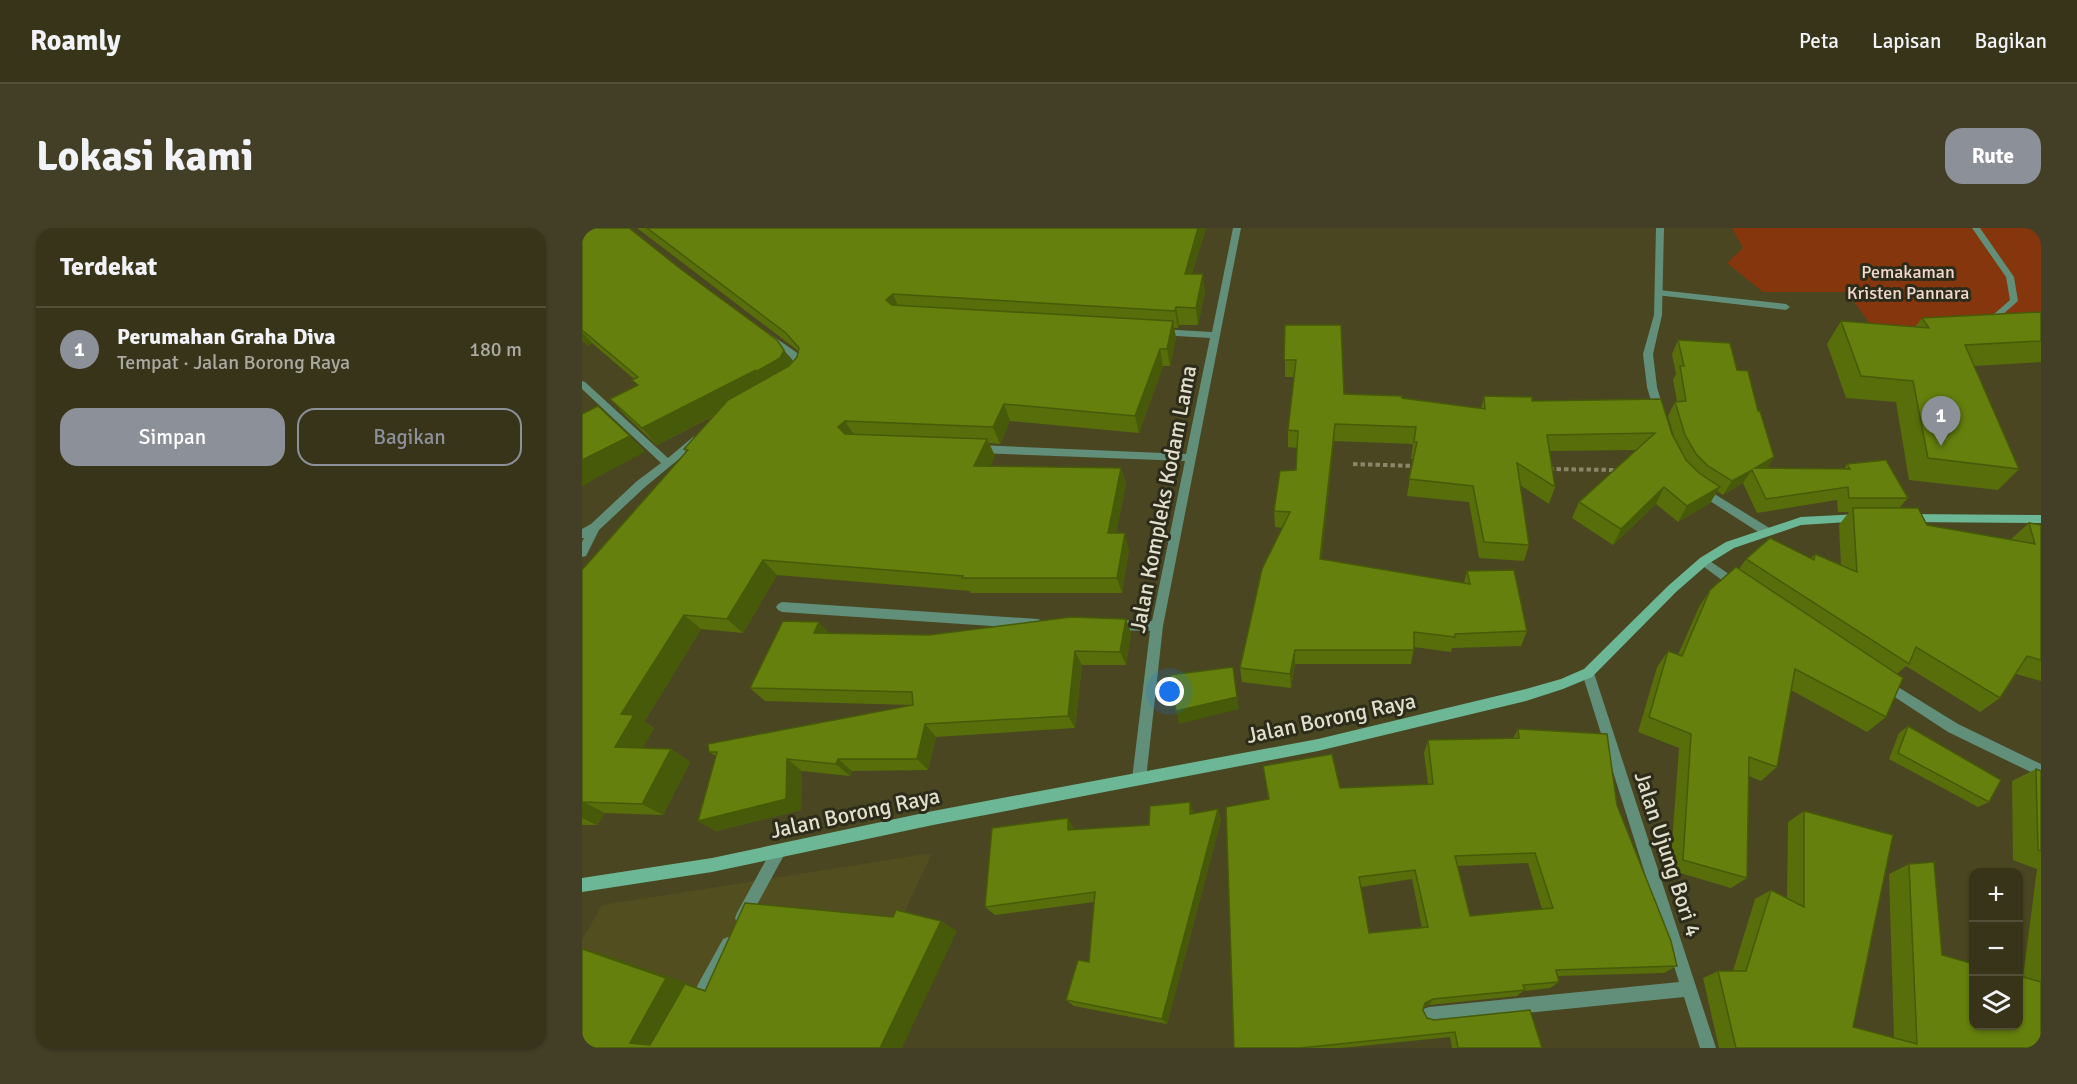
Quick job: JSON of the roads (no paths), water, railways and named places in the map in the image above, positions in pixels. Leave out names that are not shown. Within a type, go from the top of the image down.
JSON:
[{"type":"main road","name":"Jalan Borong Raya","points":[[582,885],[712,865],[933,818],[1318,745],[1563,684],[1588,673],[1672,589],[1704,561],[1730,546],[1801,521],[1883,518],[2041,519]]},
{"type":"street","points":[[1230,228],[1237,228]]},
{"type":"street","name":"Jalan Kompleks Kodam Lama","points":[[1139,779],[1157,626],[1237,228]]},
{"type":"street","points":[[1660,228],[1658,315],[1648,354],[1652,387],[1662,424]]},
{"type":"street","points":[[1976,228],[2010,277],[2014,301],[1998,314]]},
{"type":"street","points":[[1659,293],[1786,307]]},
{"type":"street","points":[[755,326],[793,354],[803,367],[796,379]]},
{"type":"street","points":[[1144,331],[1214,335]]},
{"type":"street","points":[[583,387],[668,463]]},
{"type":"street","points":[[582,534],[595,527],[668,463],[710,430]]},
{"type":"street","points":[[972,449],[1192,458]]},
{"type":"street","points":[[1689,479],[1728,508],[1767,532]]},
{"type":"street","points":[[582,553],[595,527]]},
{"type":"street","points":[[1704,561],[1745,592]]},
{"type":"street","points":[[782,607],[1047,624]]},
{"type":"street","points":[[1101,625],[1157,626]]},
{"type":"street","name":"Jalan Ujung Bori 4","points":[[1588,673],[1708,1048]]},
{"type":"street","points":[[1870,673],[1953,728],[2041,771]]},
{"type":"street","points":[[688,1017],[778,852]]},
{"type":"street","points":[[1429,1015],[1689,989]]},
{"type":"place","name":"Perumahan Graha Diva","points":[[1941,446]]},
{"type":"park label","name":"Pemakaman Kristen Pannara","points":[[1908,282]]}]
